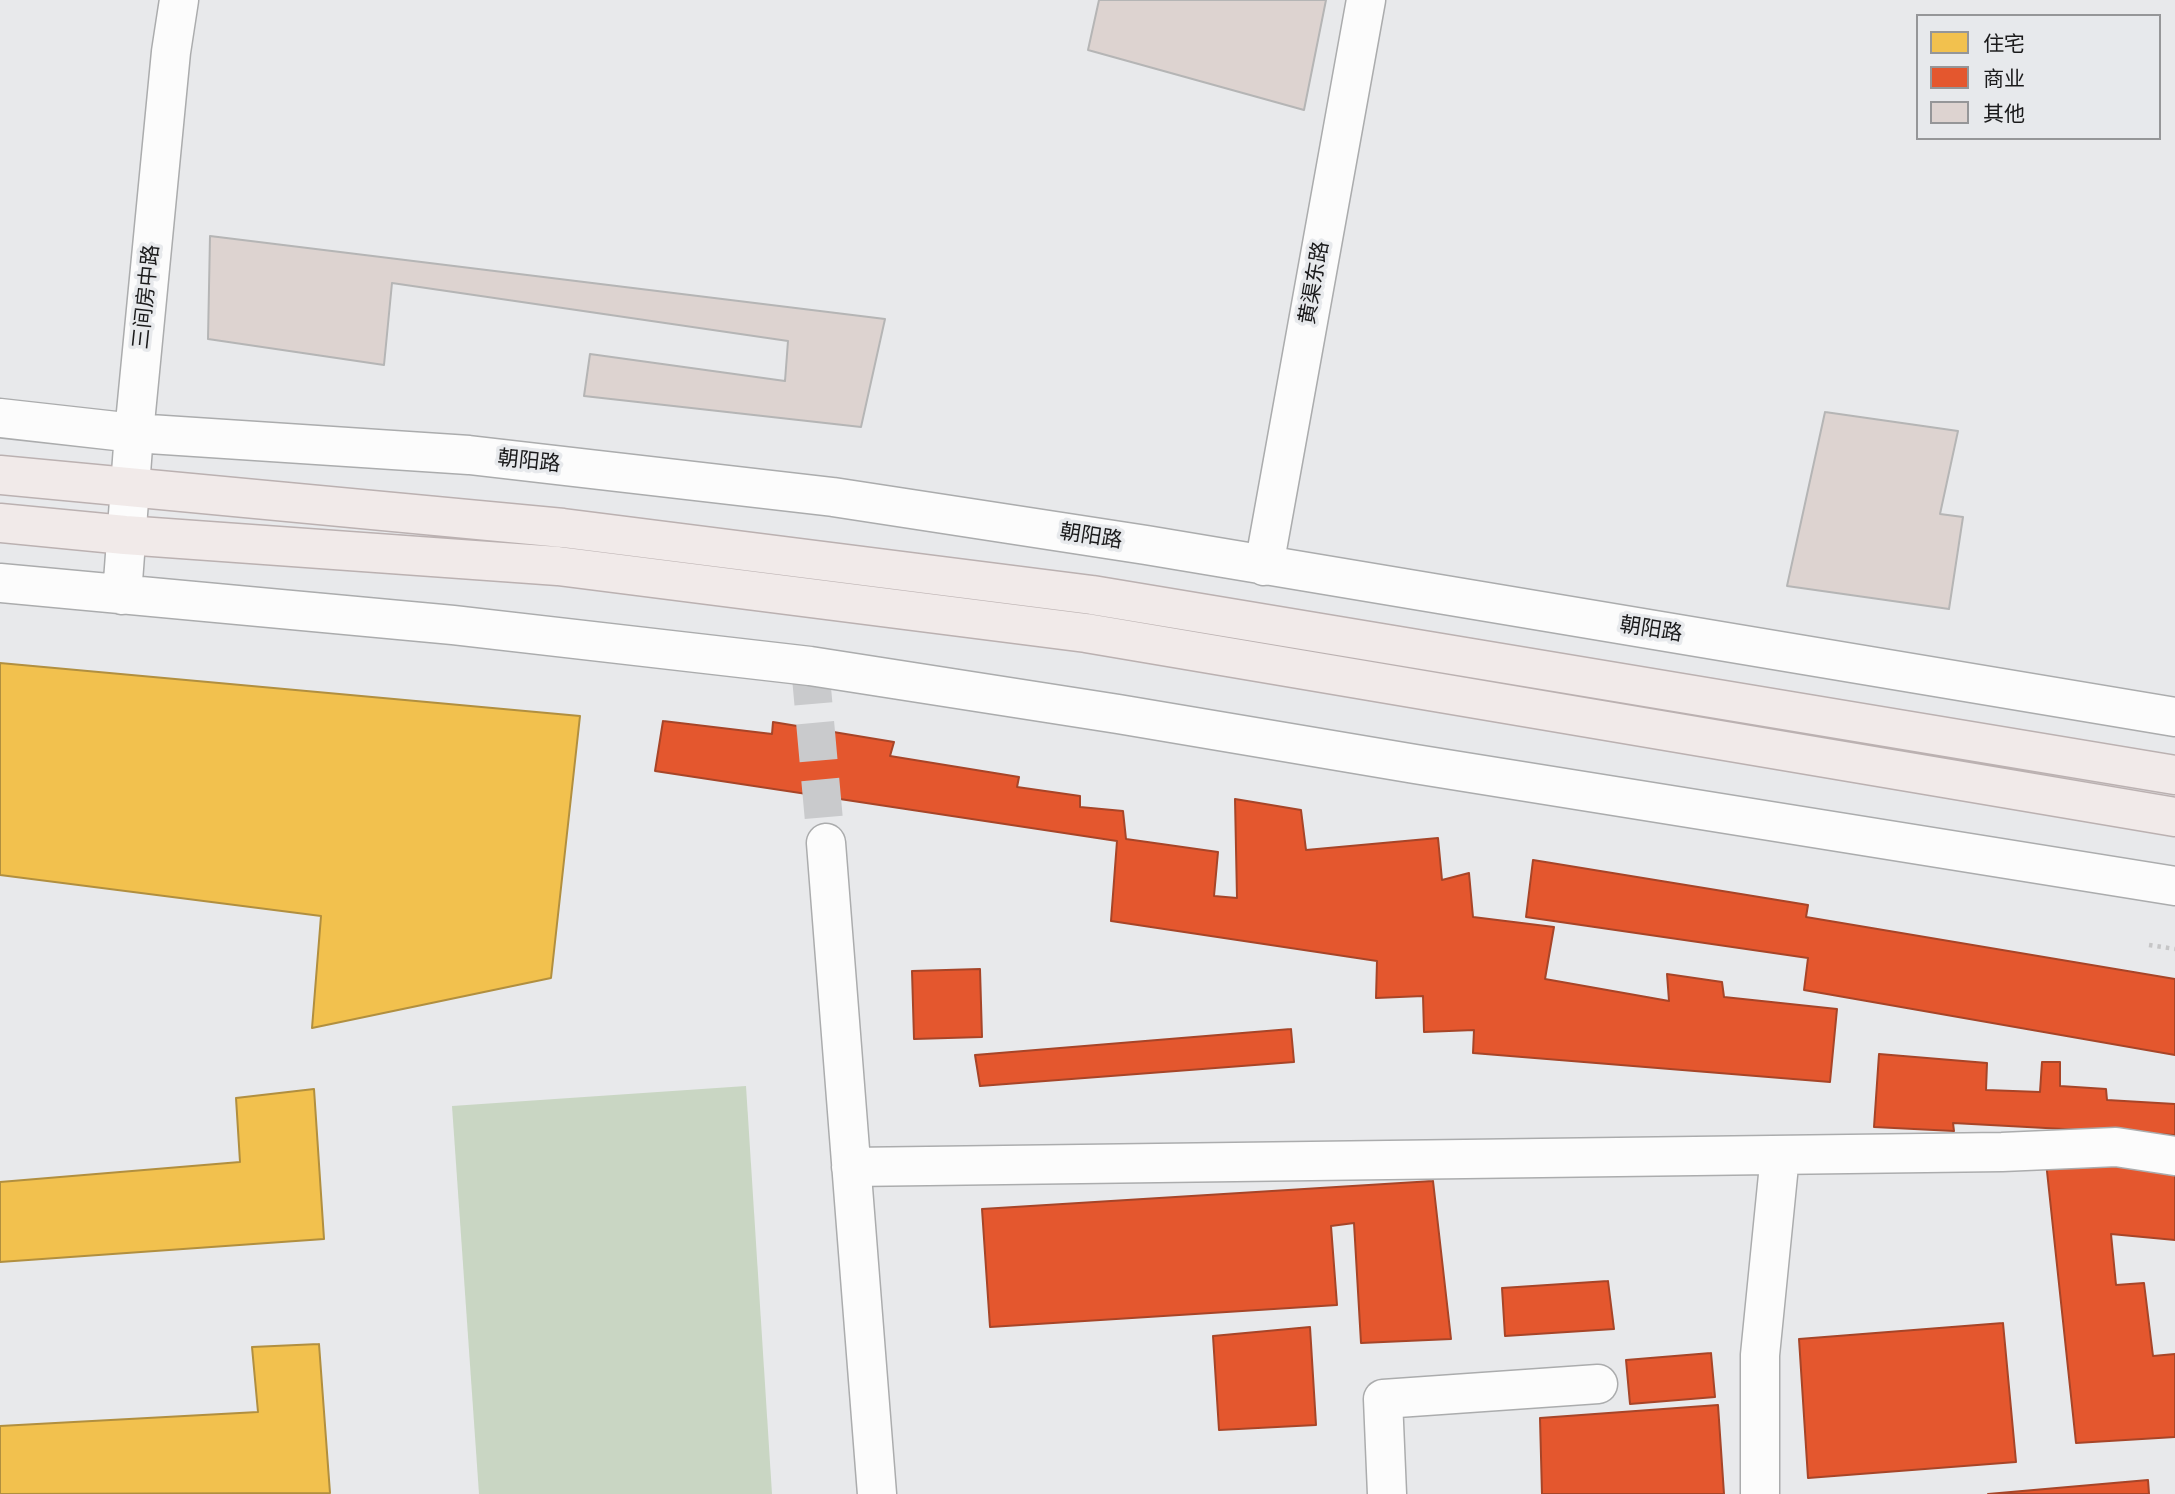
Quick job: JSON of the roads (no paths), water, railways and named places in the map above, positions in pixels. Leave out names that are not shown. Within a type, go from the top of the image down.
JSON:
[{"type":"highway","points":[[0,475],[563,528],[1092,595],[2175,775]]},
{"type":"highway","points":[[0,523],[125,535],[558,566],[1086,633],[2175,817]]},
{"type":"street","name":"三间房中路","points":[[122,595],[134,433],[171,52],[179,0]]},
{"type":"street","name":"黄渠东路","points":[[1264,566],[1366,0]]},
{"type":"street","name":"朝阳路","points":[[0,418],[134,433],[469,456],[833,497],[2175,717]]},
{"type":"street","points":[[0,583],[453,625],[810,666],[2175,886]]},
{"type":"street","points":[[825,843],[877,1494]]},
{"type":"street","points":[[851,1167],[1988,1152],[2116,1147],[2175,1156]]},
{"type":"street","points":[[1760,1494],[1760,1355],[1780,1155]]},
{"type":"street","points":[[1387,1494],[1383,1399],[1598,1384]]},
{"type":"tunnel","points":[[810,666],[826,843]]}]
